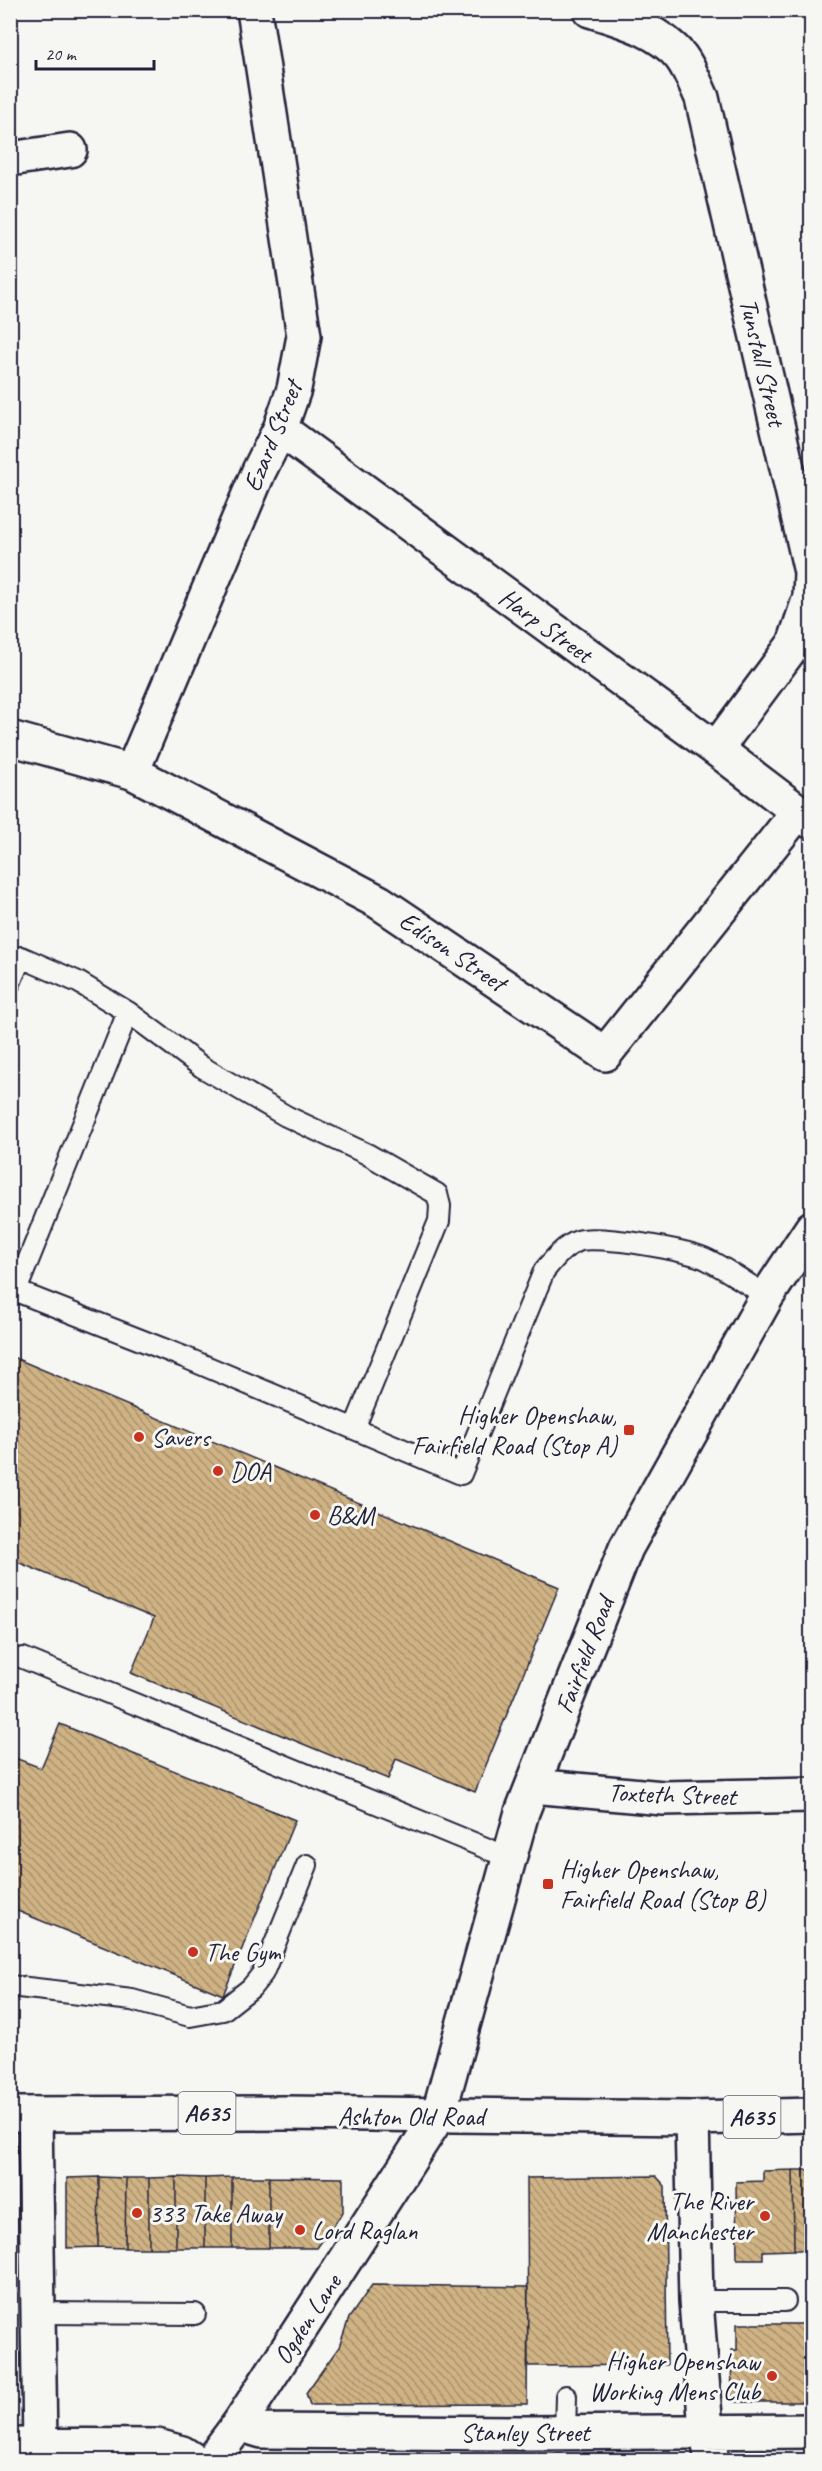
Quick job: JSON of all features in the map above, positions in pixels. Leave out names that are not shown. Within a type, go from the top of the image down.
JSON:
[{"type":"main road","name":"Ezard Street","points":[[132,772],[259,471],[280,429],[294,390],[304,336],[254,10]]},
{"type":"main road","name":"Tunstall Street","points":[[590,10],[628,22],[658,37],[681,57],[702,98],[811,572],[810,597],[794,644],[716,749]]},
{"type":"main road","points":[[10,159],[70,150]]},
{"type":"main road","name":"Harp Street","points":[[280,429],[805,817]]},
{"type":"main road","name":"Edison Street","points":[[10,738],[132,772],[379,902],[605,1054],[805,817]]},
{"type":"main road","name":"Fairfield Road","points":[[438,2116],[522,1812],[626,1548],[767,1296],[812,1228]]},
{"type":"main road","name":"Toxteth Street","points":[[533,1786],[663,1798],[812,1795]]},
{"type":"main road","name":"Ashton Old Road","points":[[23,2114],[285,2113],[692,2118],[812,2115]]},
{"type":"main road","points":[[23,2114],[38,2313],[25,2445],[157,2446],[182,2453],[193,2460]]},
{"type":"main road","name":"Ogden Lane","points":[[212,2460],[239,2424],[438,2116]]},
{"type":"main road","points":[[692,2118],[696,2301],[709,2445]]},
{"type":"main road","name":"Stanley Street","points":[[239,2424],[262,2431],[565,2433],[709,2445],[812,2431]]},
{"type":"main road","points":[[507,2460],[525,2433]]},
{"type":"lane","points":[[10,983],[16,956],[78,982],[128,1012],[202,1067],[286,1116],[367,1154],[437,1194],[440,1206],[439,1221],[354,1429]]},
{"type":"lane","points":[[128,1012],[16,1291],[184,1357],[461,1474],[544,1271],[564,1248],[581,1240],[606,1239],[676,1250],[706,1258],[767,1296]]},
{"type":"lane","points":[[23,1658],[510,1858]]},
{"type":"lane","points":[[10,1986],[132,2000],[190,2016],[223,2010],[251,1988],[263,1973],[307,1865]]},
{"type":"lane","points":[[696,2301],[784,2301]]},
{"type":"lane","points":[[38,2313],[195,2314]]},
{"type":"lane","points":[[565,2433],[566,2396]]},
{"type":"building","points":[[10,1356],[559,1587],[475,1792],[396,1759],[388,1779],[131,1673],[154,1618],[10,1559]]},
{"type":"building","points":[[60,1724],[295,1820],[223,1995],[10,1908],[10,1756],[41,1768]]},
{"type":"building","points":[[793,2170],[812,2170],[812,2250],[794,2250]]},
{"type":"building","name":"The River Manchester","points":[[793,2170],[794,2250],[763,2251],[763,2259],[737,2259],[736,2182],[763,2181],[763,2171]]},
{"type":"building","points":[[656,2176],[665,2186],[667,2365],[528,2366],[527,2178]]},
{"type":"building","points":[[99,2177],[98,2247],[67,2248],[67,2178]]},
{"type":"building","points":[[99,2177],[126,2178],[125,2248],[98,2247]]},
{"type":"building","points":[[176,2177],[205,2178],[205,2248],[176,2248]]},
{"type":"building","points":[[176,2177],[176,2248],[149,2248],[149,2178]]},
{"type":"building","points":[[232,2177],[269,2177],[269,2248],[232,2248]]},
{"type":"building","points":[[232,2177],[232,2248],[205,2248],[205,2178]]},
{"type":"building","name":"Lord Raglan","points":[[269,2177],[343,2178],[343,2212],[317,2248],[269,2248]]},
{"type":"building","name":"333 Take Away","points":[[126,2178],[149,2178],[149,2248],[125,2248]]},
{"type":"building","points":[[372,2285],[528,2287],[527,2404],[310,2405],[306,2393],[339,2347],[349,2318]]},
{"type":"building","name":"Higher Openshaw Working Mens Club","points":[[737,2324],[812,2324],[812,2402],[732,2402],[731,2350],[737,2350]]},
{"type":"place","name":"Higher Openshaw, Fairfield Road (Stop A)","points":[[629,1430]]},
{"type":"place","name":"Savers","points":[[139,1437]]},
{"type":"place","name":"DOA","points":[[218,1471]]},
{"type":"place","name":"B&M","points":[[315,1515]]},
{"type":"place","name":"Higher Openshaw, Fairfield Road (Stop B)","points":[[548,1884]]},
{"type":"place","name":"The Gym","points":[[193,1952]]},
{"type":"place","name":"333 Take Away","points":[[137,2213]]},
{"type":"place","name":"The River Manchester","points":[[765,2216]]},
{"type":"place","name":"Lord Raglan","points":[[300,2230]]},
{"type":"place","name":"Higher Openshaw Working Mens Club","points":[[772,2376]]}]
